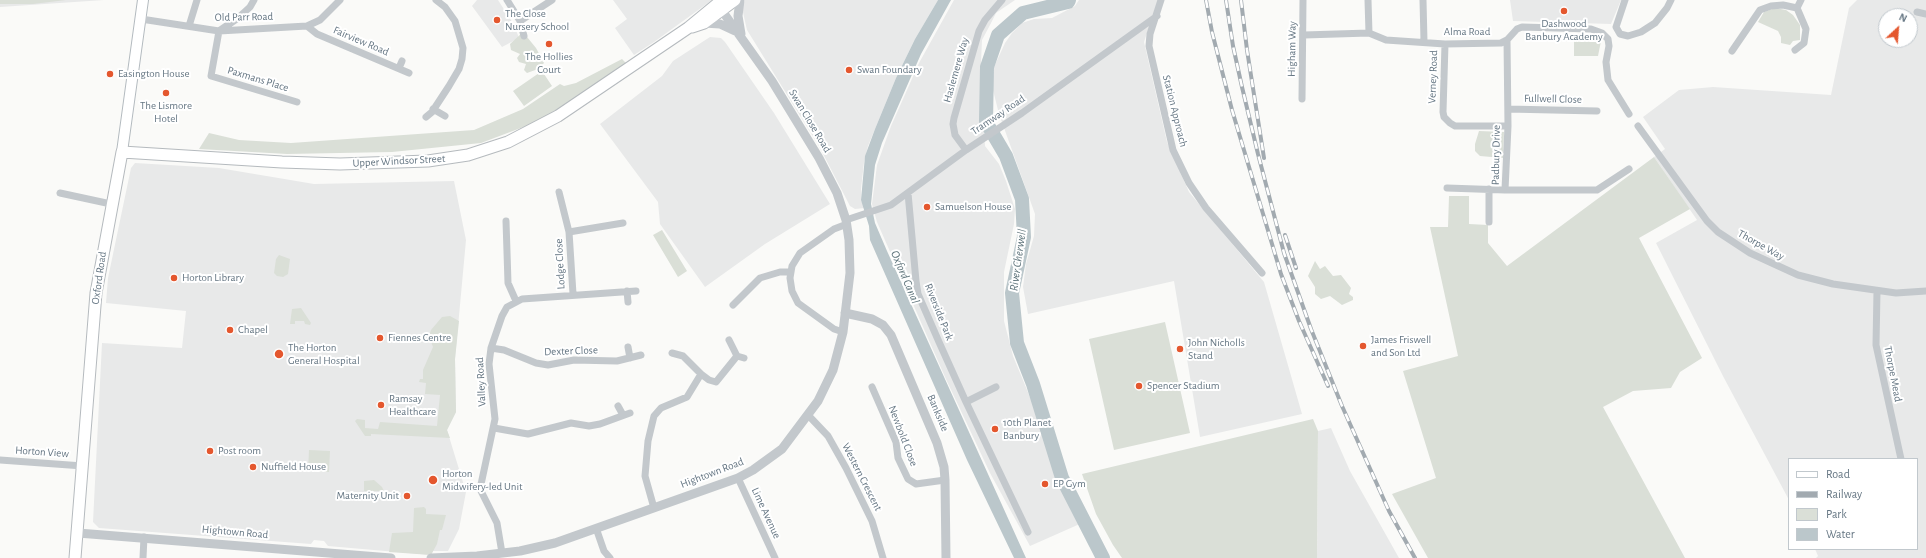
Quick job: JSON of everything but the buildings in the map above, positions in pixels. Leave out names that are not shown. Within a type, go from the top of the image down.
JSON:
[{"type":"main road","name":"Oxford Road","points":[[75,558],[96,293],[111,204],[122,152],[143,0]]},
{"type":"main road","name":"Upper Windsor Street","points":[[122,152],[340,164],[428,162],[468,155],[508,142],[542,126],[587,98],[720,4],[735,0]]},
{"type":"main road","name":"Upper Windsor Street","points":[[688,28],[704,23],[720,4]]},
{"type":"street","points":[[188,26],[196,0]]},
{"type":"street","points":[[219,31],[238,18],[250,7],[254,0]]},
{"type":"street","name":"Old Parr Road","points":[[141,19],[219,31],[307,26],[320,20],[340,0]]},
{"type":"street","points":[[426,117],[433,109],[462,64],[463,48],[455,21],[450,13],[436,0]]},
{"type":"street","points":[[507,0],[520,21],[524,36]]},
{"type":"street","points":[[520,21],[552,0]]},
{"type":"street","name":"Swan Close Road","points":[[740,0],[738,16],[742,39]]},
{"type":"street","name":"Haslemere Way","points":[[966,150],[955,135],[953,124],[954,118],[979,31],[985,20],[1002,0]]},
{"type":"street","name":"Station Approach","points":[[1161,0],[1150,34],[1149,46],[1173,150],[1189,183],[1201,202],[1262,273]]},
{"type":"street","name":"Higham Way","points":[[1302,99],[1304,35],[1303,0]]},
{"type":"street","points":[[1304,35],[1369,33],[1368,0]]},
{"type":"street","points":[[1423,0],[1424,41]]},
{"type":"street","points":[[1625,0],[1617,22],[1617,31],[1628,36],[1649,28],[1662,16],[1671,0]]},
{"type":"street","points":[[1794,50],[1804,43],[1806,29],[1797,8],[1801,0]]},
{"type":"street","name":"Swan Close Road","points":[[720,4],[742,39],[772,81],[819,158],[837,193],[846,222]]},
{"type":"street","points":[[1732,51],[1760,10],[1771,6],[1783,5],[1797,8]]},
{"type":"street","name":"Tramway Road","points":[[790,272],[794,261],[804,249],[846,222],[891,205],[966,150],[1001,128],[1157,16]]},
{"type":"street","name":"Swan Close Road","points":[[704,23],[726,25],[733,28],[742,39]]},
{"type":"street","name":"Fairview Road","points":[[307,26],[317,34],[409,73]]},
{"type":"street","name":"Alma Road","points":[[1369,33],[1386,40],[1424,41],[1445,44],[1501,43],[1507,40],[1517,29],[1522,27],[1579,28],[1602,33],[1608,39],[1609,46],[1606,62],[1608,80],[1629,114]]},
{"type":"street","name":"Paxmans Place","points":[[219,31],[211,76],[297,102]]},
{"type":"street","name":"Padbury Drive","points":[[1507,40],[1508,126],[1505,190],[1596,190],[1629,169]]},
{"type":"street","name":"Verney Road","points":[[1445,44],[1444,117],[1455,126],[1508,126]]},
{"type":"street","points":[[399,68],[402,61]]},
{"type":"street","points":[[433,109],[445,116]]},
{"type":"street","name":"Fullwell Close","points":[[1508,109],[1597,111]]},
{"type":"street","name":"Thorpe Way","points":[[1638,126],[1696,209],[1718,232],[1733,243],[1767,262],[1804,277],[1877,291],[1907,293],[1926,291]]},
{"type":"street","points":[[1447,188],[1505,190]]},
{"type":"street","points":[[1489,189],[1489,222]]},
{"type":"street","name":"Lodge Close","points":[[559,192],[569,232],[573,294]]},
{"type":"street","points":[[60,193],[111,204]]},
{"type":"street","name":"Riverside Park","points":[[908,193],[914,266],[918,294],[966,402],[1028,532]]},
{"type":"street","points":[[506,221],[508,279],[516,301],[573,294],[636,291]]},
{"type":"street","name":"Hightown Road","points":[[430,558],[477,557],[555,543],[738,478],[753,470],[782,449],[808,414],[833,370],[843,332],[850,273],[846,222]]},
{"type":"street","name":"Lodge Close","points":[[569,232],[623,223]]},
{"type":"street","points":[[733,305],[760,278],[780,272],[790,272],[792,291],[798,303],[834,329],[843,332]]},
{"type":"street","points":[[628,291],[628,302]]},
{"type":"street","name":"Thorpe Mead","points":[[1877,291],[1876,345],[1900,458]]},
{"type":"street","name":"Valley Road","points":[[502,553],[497,523],[480,489],[494,428],[489,364],[491,348],[502,316],[507,307],[516,301]]},
{"type":"street","name":"Bankside","points":[[846,313],[872,318],[883,326],[891,335],[937,443],[944,467],[946,558]]},
{"type":"street","points":[[672,353],[683,356],[701,374],[709,380],[716,382],[741,357],[729,340]]},
{"type":"street","name":"Dexter Close","points":[[491,348],[504,350],[536,363],[548,365],[574,360],[617,361],[641,355]]},
{"type":"street","points":[[628,348],[630,358]]},
{"type":"street","points":[[654,508],[645,476],[648,441],[654,416],[661,408],[687,397],[701,374]]},
{"type":"street","name":"Newbold Close","points":[[872,387],[896,442],[898,458],[908,479],[916,484],[945,480]]},
{"type":"street","points":[[966,402],[996,387]]},
{"type":"street","points":[[494,428],[528,434],[571,423],[588,426],[600,424],[627,414],[618,406]]},
{"type":"street","name":"Western Crescent","points":[[808,414],[828,436],[846,468],[872,521],[883,558]]},
{"type":"street","name":"Horton View","points":[[0,460],[83,466]]},
{"type":"street","name":"Lime Avenue","points":[[738,478],[775,558]]},
{"type":"street","points":[[596,528],[604,551],[610,558]]},
{"type":"street","name":"Hightown Road","points":[[78,533],[144,537],[391,558]]},
{"type":"street","points":[[143,558],[144,537]]},
{"type":"shaded area","points":[[0,0],[104,0],[0,7]]},
{"type":"shaded area","name":"The Close Nursery School","points":[[477,0],[498,0],[514,25],[519,38],[502,47],[472,6]]},
{"type":"shaded area","points":[[613,0],[712,0],[634,55],[615,28],[627,19]]},
{"type":"shaded area","points":[[745,0],[938,0],[915,39],[896,78],[868,146],[864,162],[861,189],[861,200],[865,208],[855,209],[850,206],[820,148],[747,30],[742,8]]},
{"type":"shaded area","points":[[954,0],[1015,0],[996,13],[982,40],[981,63],[985,146],[999,164],[1015,209],[1014,224],[1004,272],[1004,321],[1013,356],[1082,523],[1030,546],[990,473],[945,377],[877,222],[872,204],[877,165],[891,126],[919,63]]},
{"type":"shaded area","points":[[1079,0],[1158,0],[1144,42],[1167,142],[1189,192],[1264,282],[1302,414],[1200,437],[1174,281],[1028,314],[1023,287],[1026,264],[1034,236],[1035,214],[999,114],[992,86],[994,67],[1005,43],[1022,23],[1034,19],[1052,18],[1075,6]]},
{"type":"shaded area","name":"Dashwood Banbury Academy","points":[[1510,0],[1621,0],[1611,24],[1513,21]]},
{"type":"shaded area","points":[[1857,0],[1926,0],[1926,558],[1816,558],[1818,556],[1815,550],[1918,550],[1918,458],[1788,458],[1788,498],[1724,378],[1656,243],[1697,220],[1654,157],[1665,149],[1643,117],[1679,90],[1713,87],[1831,95],[1849,8]]},
{"type":"shaded area","points":[[710,37],[721,38],[725,42],[774,113],[830,204],[765,244],[705,287],[660,224],[658,202],[600,124],[662,76],[673,61]]},
{"type":"shaded area","name":"The Horton General Hospital","points":[[135,163],[219,168],[314,184],[454,181],[466,240],[455,359],[456,412],[447,430],[466,492],[459,529],[448,551],[433,551],[431,555],[328,546],[324,541],[314,540],[311,544],[99,528],[93,522],[102,343],[182,348],[186,311],[106,303],[108,278],[131,168]]},
{"type":"shaded area","points":[[1331,428],[1350,471],[1399,558],[1317,558],[1318,431]]},
{"type":"green space","points":[[0,0],[66,0],[33,4],[0,4]]},
{"type":"green space","points":[[1775,8],[1786,10],[1793,15],[1800,25],[1800,40],[1793,41],[1790,45],[1781,43],[1781,37],[1778,31],[1758,22],[1764,12]]},
{"type":"green space","points":[[523,32],[536,48],[544,63],[538,69],[527,73],[524,70],[526,64],[519,62],[517,58],[520,54],[511,50],[510,44]]},
{"type":"green space","points":[[1574,36],[1592,36],[1599,39],[1601,41],[1598,56],[1574,56]]},
{"type":"green space","points":[[622,59],[627,64],[567,104],[534,123],[481,143],[392,152],[287,154],[199,149],[209,133],[239,140],[291,143],[474,130],[523,109],[560,84],[564,86],[576,83]]},
{"type":"green space","points":[[542,71],[552,86],[524,106],[513,91]]},
{"type":"green space","points":[[1479,131],[1504,132],[1503,158],[1480,156],[1475,151],[1475,144]]},
{"type":"green space","points":[[1654,157],[1690,209],[1639,238],[1702,358],[1680,372],[1671,388],[1633,391],[1603,407],[1685,558],[1428,558],[1392,494],[1436,478],[1403,371],[1458,356],[1430,227],[1448,227],[1449,196],[1469,196],[1469,224],[1488,225],[1488,243],[1507,266]]},
{"type":"green space","points":[[662,230],[687,271],[678,277],[653,235]]},
{"type":"green space","points":[[279,255],[290,259],[288,274],[283,277],[277,276],[274,273],[276,259]]},
{"type":"green space","points":[[1315,261],[1320,269],[1325,266],[1333,276],[1341,275],[1351,288],[1349,294],[1353,297],[1353,300],[1342,305],[1330,296],[1321,299],[1315,294],[1315,287],[1308,276]]},
{"type":"green space","points":[[301,308],[311,323],[310,325],[305,324],[304,321],[295,321],[295,324],[290,324],[292,309]]},
{"type":"green space","points":[[450,316],[459,321],[455,359],[456,412],[447,430],[450,438],[371,434],[371,436],[365,436],[355,421],[357,419],[365,420],[365,428],[378,429],[380,422],[437,426],[440,395],[425,394],[426,383],[419,382],[420,379],[423,379],[423,370],[433,347],[429,336],[431,330],[442,317]]},
{"type":"green space","name":"Spencer Stadium","points":[[1165,322],[1190,433],[1114,450],[1089,339]]},
{"type":"green space","points":[[1313,419],[1318,431],[1317,558],[1122,558],[1096,514],[1082,474]]},
{"type":"green space","points":[[309,450],[330,451],[329,472],[308,471]]},
{"type":"green space","points":[[374,480],[382,487],[384,491],[364,491],[364,481]]},
{"type":"green space","points":[[424,507],[426,509],[426,514],[446,515],[442,530],[440,530],[437,544],[431,555],[389,552],[392,533],[413,532],[414,508]]},
{"type":"water","points":[[938,0],[951,0],[921,54],[882,143],[875,165],[871,204],[875,223],[887,251],[1026,558],[1014,558],[967,460],[870,240],[869,226],[861,200],[865,156],[875,129],[896,78],[915,39]]},
{"type":"waterway","name":"River Cherwell","points":[[1069,0],[1068,2],[1023,13],[998,35],[987,67],[986,122],[1006,156],[1022,199],[1024,237],[1012,293],[1017,343],[1033,384],[1062,478],[1103,558]]},
{"type":"railway","points":[[1206,0],[1212,32],[1232,110],[1281,274],[1299,321],[1328,386]]},
{"type":"railway","points":[[1226,0],[1233,46],[1242,87],[1284,253],[1311,329],[1342,406],[1389,511],[1415,558]]},
{"type":"railway","points":[[1241,0],[1247,50],[1264,158]]},
{"type":"railway","points":[[1285,235],[1296,268]]},
{"type":"place","name":"Dashwood Banbury Academy","points":[[1564,11]]},
{"type":"place","name":"The Close Nursery School","points":[[497,20]]},
{"type":"place","name":"The Hollies Court","points":[[549,44]]},
{"type":"place","name":"Swan Foundary","points":[[849,70]]},
{"type":"place","name":"Easington House","points":[[110,74]]},
{"type":"place","name":"The Lismore Hotel","points":[[166,93]]},
{"type":"place","name":"Samuelson House","points":[[927,207]]},
{"type":"place","name":"Horton Library","points":[[174,278]]},
{"type":"place","name":"Chapel","points":[[230,330]]},
{"type":"place","name":"Fiennes Centre","points":[[380,338]]},
{"type":"place","name":"James Friswell and Son Ltd","points":[[1363,346]]},
{"type":"place","name":"John Nicholls Stand","points":[[1180,349]]},
{"type":"place","name":"The Horton General Hospital","points":[[279,354]]},
{"type":"place","name":"Spencer Stadium","points":[[1139,386]]},
{"type":"place","name":"Ramsay Healthcare","points":[[381,405]]},
{"type":"place","name":"10th Planet Banbury","points":[[995,429]]},
{"type":"place","name":"Post room","points":[[210,451]]},
{"type":"place","name":"Nuffield House","points":[[253,467]]},
{"type":"place","name":"Horton Midwifery-led Unit","points":[[433,480]]},
{"type":"place","name":"EP Gym","points":[[1045,484]]},
{"type":"place","name":"Maternity Unit","points":[[407,496]]},
{"type":"water label","name":"Oxford Canal","points":[[905,277]]}]
